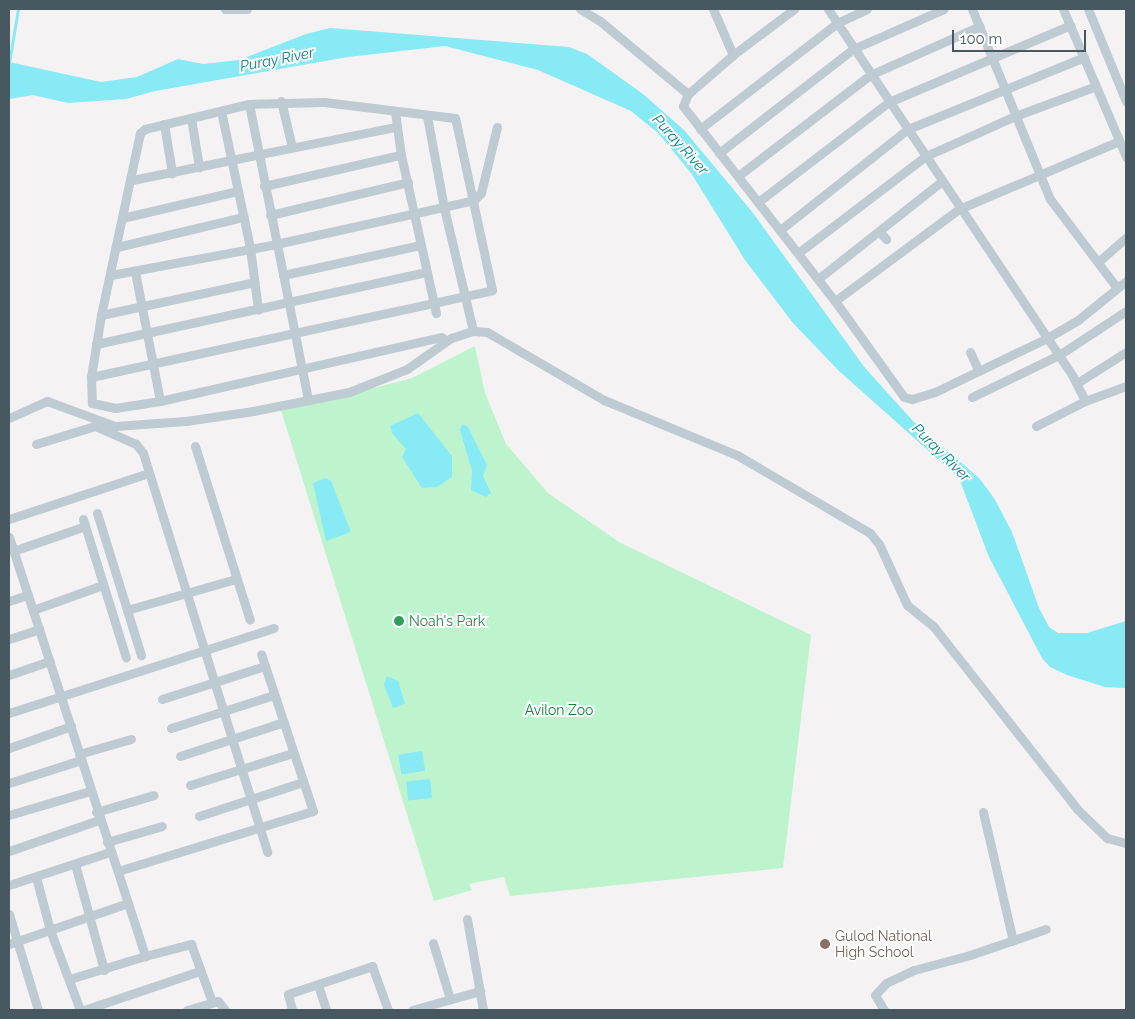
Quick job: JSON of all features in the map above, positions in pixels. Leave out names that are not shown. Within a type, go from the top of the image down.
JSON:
[{"type":"street","points":[[225,9],[246,9]]},
{"type":"street","points":[[580,9],[600,21],[688,94]]},
{"type":"street","points":[[713,9],[733,55]]},
{"type":"street","points":[[794,9],[733,55],[688,94],[683,106],[836,301],[908,399],[935,392],[1047,338],[1078,320],[1126,281]]},
{"type":"street","points":[[828,9],[870,75],[1059,355],[1077,383],[1085,401]]},
{"type":"street","points":[[700,129],[837,23],[867,9]]},
{"type":"street","points":[[720,153],[853,49],[944,9]]},
{"type":"street","points":[[972,9],[1005,88],[1038,176],[1050,199],[1117,288]]},
{"type":"street","points":[[1063,9],[1126,158]]},
{"type":"street","points":[[1088,9],[1126,101]]},
{"type":"street","points":[[758,202],[889,102],[1070,25]]},
{"type":"street","points":[[738,176],[870,75],[980,26]]},
{"type":"street","points":[[780,230],[908,130],[1005,88],[1084,57]]},
{"type":"street","points":[[798,253],[926,156],[1015,116],[1096,86]]},
{"type":"street","points":[[281,101],[292,147]]},
{"type":"street","points":[[91,377],[294,333],[434,309],[464,296],[492,290],[455,118],[324,102],[281,101],[249,104],[164,124],[140,132],[132,180],[101,315],[91,377],[90,399],[96,406],[114,408],[160,402],[442,337]]},
{"type":"street","points":[[249,104],[308,400]]},
{"type":"street","points":[[220,111],[236,192],[250,248],[258,309]]},
{"type":"street","points":[[395,112],[401,155],[434,309]]},
{"type":"street","points":[[427,116],[444,208],[473,331]]},
{"type":"street","points":[[191,118],[199,167]]},
{"type":"street","points":[[164,124],[172,173]]},
{"type":"street","points":[[132,180],[396,127]]},
{"type":"street","points":[[111,275],[276,244],[414,215],[474,200],[481,193],[497,127]]},
{"type":"street","points":[[836,301],[959,208],[1118,142]]},
{"type":"street","points":[[264,186],[401,155]]},
{"type":"street","points":[[270,215],[408,182]]},
{"type":"street","points":[[818,279],[942,182]]},
{"type":"street","points":[[122,218],[236,192]]},
{"type":"street","points":[[117,247],[243,217]]},
{"type":"street","points":[[879,231],[886,239]]},
{"type":"street","points":[[1098,262],[1126,238]]},
{"type":"street","points":[[283,275],[421,245]]},
{"type":"street","points":[[135,272],[160,402]]},
{"type":"street","points":[[96,344],[426,272]]},
{"type":"street","points":[[101,315],[255,282]]},
{"type":"street","points":[[972,397],[1059,355],[1126,311]]},
{"type":"street","points":[[9,418],[47,401],[115,426],[131,426],[254,411],[349,392],[386,379],[407,369],[443,342],[473,331],[487,332],[604,400],[737,455],[870,533],[879,544],[907,605],[934,627],[1077,809],[1107,838],[1126,843]]},
{"type":"street","points":[[970,352],[979,371]]},
{"type":"street","points":[[1077,383],[1126,352]]},
{"type":"street","points":[[1036,426],[1085,401],[1126,386]]},
{"type":"street","points":[[36,444],[97,426],[136,444],[149,473],[184,592],[205,650],[214,683],[225,709],[267,852]]},
{"type":"street","points":[[195,446],[250,620]]},
{"type":"street","points":[[9,519],[149,473]]},
{"type":"street","points":[[97,513],[141,655]]},
{"type":"street","points":[[13,551],[84,523],[126,658]]},
{"type":"street","points":[[9,537],[145,956]]},
{"type":"street","points":[[127,610],[184,592],[236,579]]},
{"type":"street","points":[[33,610],[103,585]]},
{"type":"street","points":[[9,601],[28,595]]},
{"type":"street","points":[[9,713],[274,628]]},
{"type":"street","points":[[9,639],[39,629]]},
{"type":"street","points":[[118,871],[313,811],[261,654]]},
{"type":"street","points":[[9,675],[50,661]]},
{"type":"street","points":[[162,699],[265,666]]},
{"type":"street","points":[[171,728],[274,694]]},
{"type":"street","points":[[180,756],[233,737],[284,722]]},
{"type":"street","points":[[9,748],[71,726]]},
{"type":"street","points":[[9,783],[131,740]]},
{"type":"street","points":[[190,785],[294,753]]},
{"type":"street","points":[[199,816],[303,782]]},
{"type":"street","points":[[9,815],[90,791]]},
{"type":"street","points":[[9,851],[154,795]]},
{"type":"street","points":[[983,812],[1013,941]]},
{"type":"street","points":[[107,842],[162,826]]},
{"type":"street","points":[[9,885],[110,852]]},
{"type":"street","points":[[75,864],[104,970]]},
{"type":"street","points":[[36,877],[50,930],[70,979],[80,1010]]},
{"type":"street","points":[[13,942],[128,904]]},
{"type":"street","points":[[9,914],[13,942],[39,1010]]},
{"type":"street","points":[[467,919],[483,1010]]},
{"type":"street","points":[[884,1010],[875,995],[886,983],[914,970],[1046,930]]},
{"type":"street","points":[[432,942],[450,999]]},
{"type":"street","points":[[70,979],[189,943],[212,1002]]},
{"type":"street","points":[[292,1010],[288,994],[373,966],[388,1010]]},
{"type":"street","points":[[84,1010],[200,971]]},
{"type":"street","points":[[318,985],[326,1010]]},
{"type":"street","points":[[412,1010],[480,991]]},
{"type":"street","points":[[188,1010],[212,1002],[221,1002],[225,1010]]},
{"type":"green space","name":"Avilon Zoo","points":[[475,346],[485,393],[506,444],[548,493],[619,542],[811,635],[783,868],[510,896],[504,877],[469,884],[472,890],[434,901],[280,407],[347,395],[412,378]]},
{"type":"water","name":"Puray River","points":[[330,28],[569,47],[587,54],[643,94],[684,130],[753,213],[865,368],[913,421],[979,478],[994,498],[1012,532],[1039,608],[1049,627],[1058,633],[1087,633],[1126,621],[1126,688],[1105,687],[1067,675],[1050,667],[1042,658],[989,557],[959,478],[838,370],[793,323],[745,260],[691,173],[658,133],[631,111],[538,70],[445,46],[348,57],[155,91],[126,99],[68,103],[33,95],[9,99],[9,62],[101,82],[137,77],[178,59],[203,64],[239,60],[306,34]]},
{"type":"water","points":[[418,413],[452,456],[452,477],[437,487],[422,488],[402,457],[406,449],[392,433],[390,426]]},
{"type":"water","points":[[462,424],[468,427],[487,465],[483,476],[491,493],[486,497],[471,490],[472,471],[460,430]]},
{"type":"water","points":[[325,478],[331,481],[351,532],[326,541],[313,483]]},
{"type":"water","points":[[387,676],[398,681],[405,704],[393,708],[384,685]]},
{"type":"water","points":[[422,751],[425,771],[401,775],[398,755]]},
{"type":"water","points":[[430,779],[432,798],[408,800],[406,782]]},
{"type":"waterway","points":[[9,63],[18,9]]},
{"type":"place","name":"Noah's Park","points":[[399,621]]},
{"type":"place","name":"Gulod National High School","points":[[825,944]]}]
